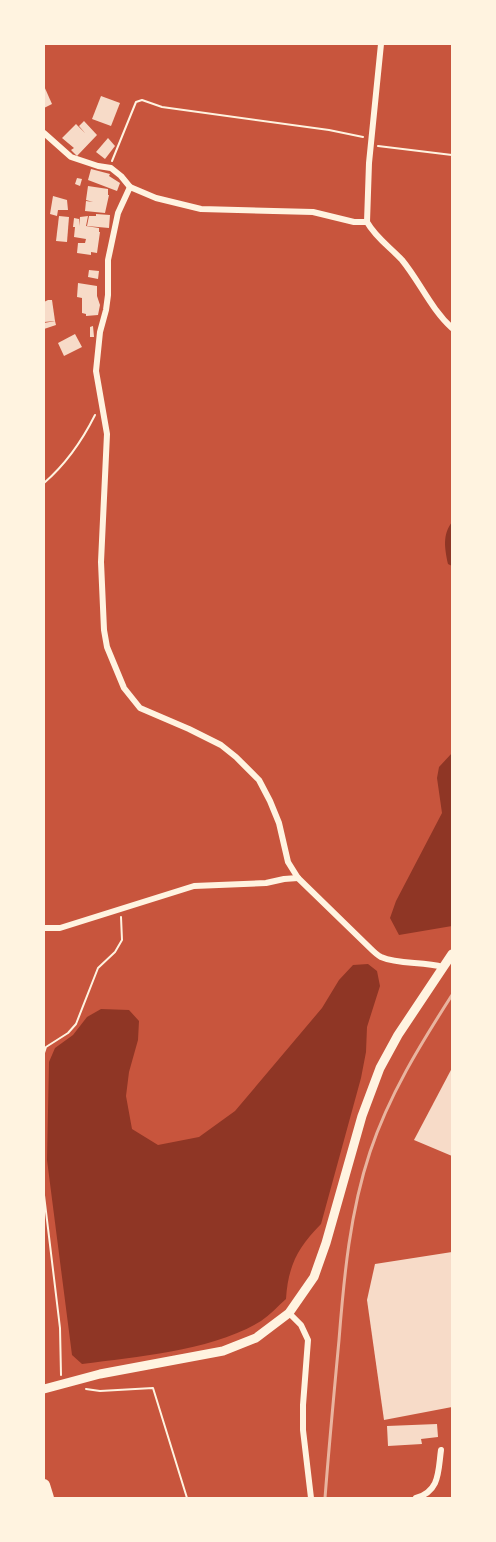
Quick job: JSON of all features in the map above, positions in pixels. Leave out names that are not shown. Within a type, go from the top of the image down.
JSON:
[{"type":"highway","points":[[44,1485],[48,1498]]},
{"type":"main road","points":[[44,1389],[79,1379],[223,1351],[256,1338],[289,1313],[314,1277],[362,1116],[380,1068],[398,1035],[453,954]]},
{"type":"street","points":[[381,44],[371,142],[367,222],[372,231],[402,261],[436,310],[453,328]]},
{"type":"street","points":[[44,133],[71,157],[111,168],[130,187],[156,198],[201,209],[313,212],[354,222],[367,222]]},
{"type":"street","points":[[130,187],[118,213],[106,270],[108,295],[100,332],[96,371],[107,434],[101,562],[107,647],[130,699],[140,708],[221,745],[259,780],[279,823],[288,862],[298,878],[370,948],[381,957],[398,961],[430,963],[443,967]]},
{"type":"street","points":[[44,928],[60,928],[194,886],[266,884],[298,878]]},
{"type":"street","points":[[289,1313],[302,1325],[308,1340],[303,1413],[311,1498]]},
{"type":"street","points":[[416,1498],[425,1497],[437,1483],[441,1450]]},
{"type":"path","points":[[111,168],[136,102],[142,100],[162,107],[329,130],[371,142],[453,155]]},
{"type":"path","points":[[44,483],[64,463],[84,437],[102,402]]},
{"type":"path","points":[[44,1053],[46,1047],[68,1034],[76,1024],[98,968],[115,952],[122,940],[123,922],[119,909]]},
{"type":"path","points":[[44,1195],[60,1328],[61,1384]]},
{"type":"path","points":[[79,1379],[81,1385],[87,1390],[153,1388],[187,1498]]},
{"type":"shaded area","points":[[452,522],[452,566],[448,564],[445,542]]},
{"type":"shaded area","points":[[452,753],[452,926],[399,935],[390,918],[396,901],[442,813],[437,778],[439,767]]},
{"type":"shaded area","points":[[368,964],[377,971],[380,986],[367,1027],[366,1052],[361,1078],[321,1224],[300,1249],[289,1277],[286,1299],[261,1321],[220,1339],[174,1351],[82,1364],[72,1355],[47,1160],[49,1062],[55,1048],[73,1035],[87,1017],[101,1009],[129,1010],[139,1021],[138,1040],[129,1072],[126,1096],[132,1129],[158,1145],[199,1137],[235,1111],[322,1008],[339,980],[353,965]]},
{"type":"building","points":[[44,86],[52,104],[44,108]]},
{"type":"building","points":[[101,96],[120,103],[111,126],[92,119]]},
{"type":"building","points":[[84,121],[97,135],[77,156],[71,150],[74,148],[62,138],[76,124],[85,133],[79,126]]},
{"type":"building","points":[[108,138],[115,146],[105,159],[96,152]]},
{"type":"building","points":[[91,169],[110,174],[109,176],[120,183],[117,191],[88,180]]},
{"type":"building","points":[[77,178],[82,179],[80,186],[75,184]]},
{"type":"building","points":[[88,186],[108,189],[105,213],[85,211],[86,201],[93,202],[86,200]]},
{"type":"building","points":[[53,196],[67,200],[68,210],[58,210],[57,216],[50,214]]},
{"type":"building","points":[[96,214],[110,215],[109,228],[87,226],[89,216],[96,216]]},
{"type":"building","points":[[59,216],[69,217],[67,242],[56,241]]},
{"type":"building","points":[[88,216],[86,226],[99,228],[100,232],[97,253],[91,252],[91,255],[77,253],[78,243],[85,243],[86,239],[74,237],[75,227],[73,227],[74,218],[79,219],[79,226],[80,217]]},
{"type":"building","points":[[89,270],[99,271],[98,279],[88,277]]},
{"type":"building","points":[[78,283],[97,286],[100,305],[98,315],[86,316],[82,313],[82,298],[77,297]]},
{"type":"building","points":[[52,300],[55,321],[44,322],[44,302]]},
{"type":"building","points":[[55,321],[56,325],[44,329],[44,323]]},
{"type":"building","points":[[93,326],[94,337],[90,337],[90,327]]},
{"type":"building","points":[[75,334],[82,347],[64,356],[58,343]]},
{"type":"building","points":[[452,1068],[452,1156],[414,1140]]},
{"type":"building","points":[[452,1252],[452,1407],[384,1420],[367,1300],[375,1264]]},
{"type":"building","points":[[437,1424],[438,1437],[421,1439],[422,1444],[388,1446],[387,1426]]},
{"type":"railway","points":[[325,1498],[346,1268],[357,1198],[370,1152],[386,1110],[417,1052],[452,995]]}]
